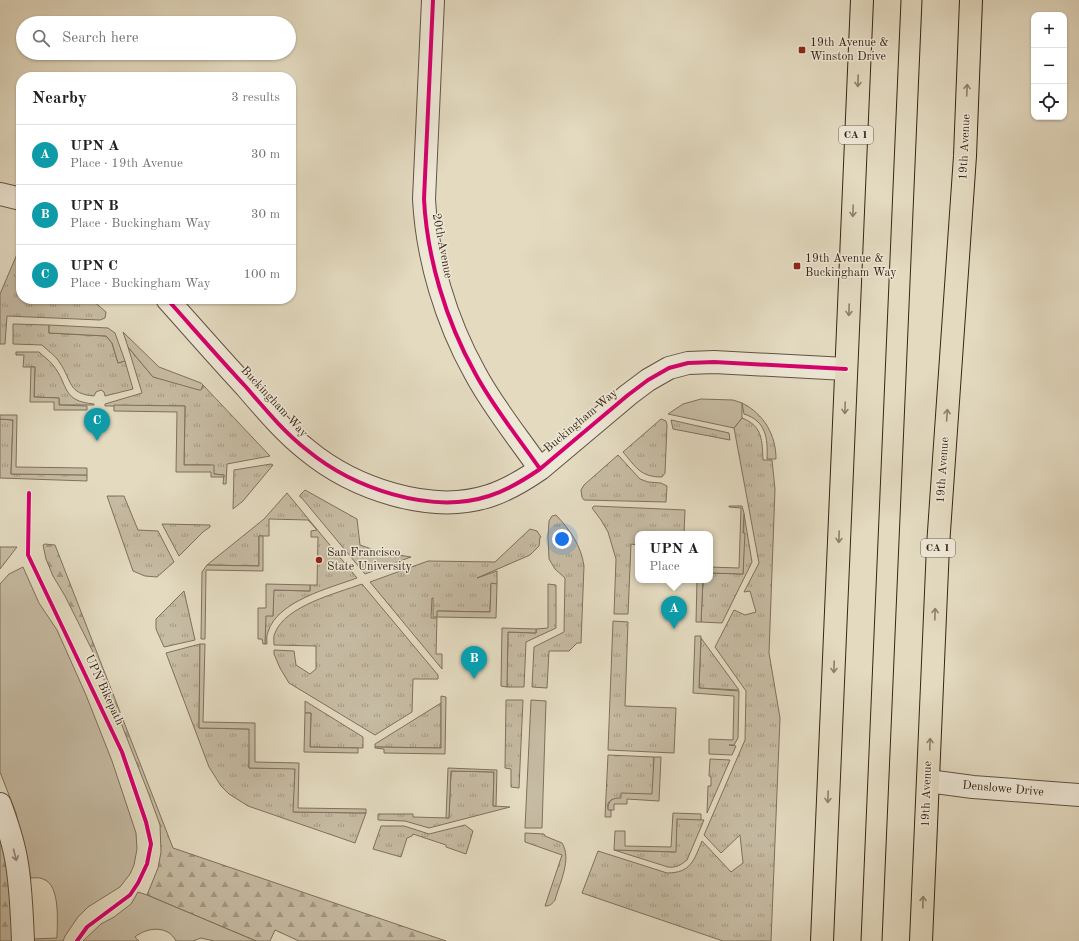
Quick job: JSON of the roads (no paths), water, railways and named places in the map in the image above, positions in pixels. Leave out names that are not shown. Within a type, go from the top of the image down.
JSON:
[{"type":"highway","name":"CA 1","points":[[822,941],[862,0]]},
{"type":"highway","name":"19th Avenue","points":[[921,941],[938,546],[965,156],[971,0]]},
{"type":"street","name":"20th Avenue","points":[[432,0],[424,199],[427,231],[434,266],[448,312],[462,348],[472,368],[488,395],[540,469]]},
{"type":"street","points":[[0,194],[16,198]]},
{"type":"street","name":"Buckingham Way","points":[[171,304],[279,424],[307,451],[343,474],[375,488],[396,495],[431,501],[458,502],[489,496],[516,484],[540,469],[633,391],[669,368],[688,363],[714,362],[846,368]]},
{"type":"street","name":"Denslowe Drive","points":[[928,781],[973,787],[1079,795]]},
{"type":"street","points":[[0,804],[9,828],[17,862],[22,900],[23,941]]},
{"type":"tram line","points":[[861,941],[901,0]]},
{"type":"tram line","points":[[882,941],[922,0]]},
{"type":"place","name":"19th Avenue & Winston Drive","points":[[802,50]]},
{"type":"place","name":"19th Avenue & Buckingham Way","points":[[797,266]]},
{"type":"place","name":"UPN C","points":[[97,441]]},
{"type":"place","name":"San Francisco State University","points":[[319,560]]},
{"type":"place","name":"UPN A","points":[[674,629]]},
{"type":"place","name":"UPN B","points":[[474,679]]}]
